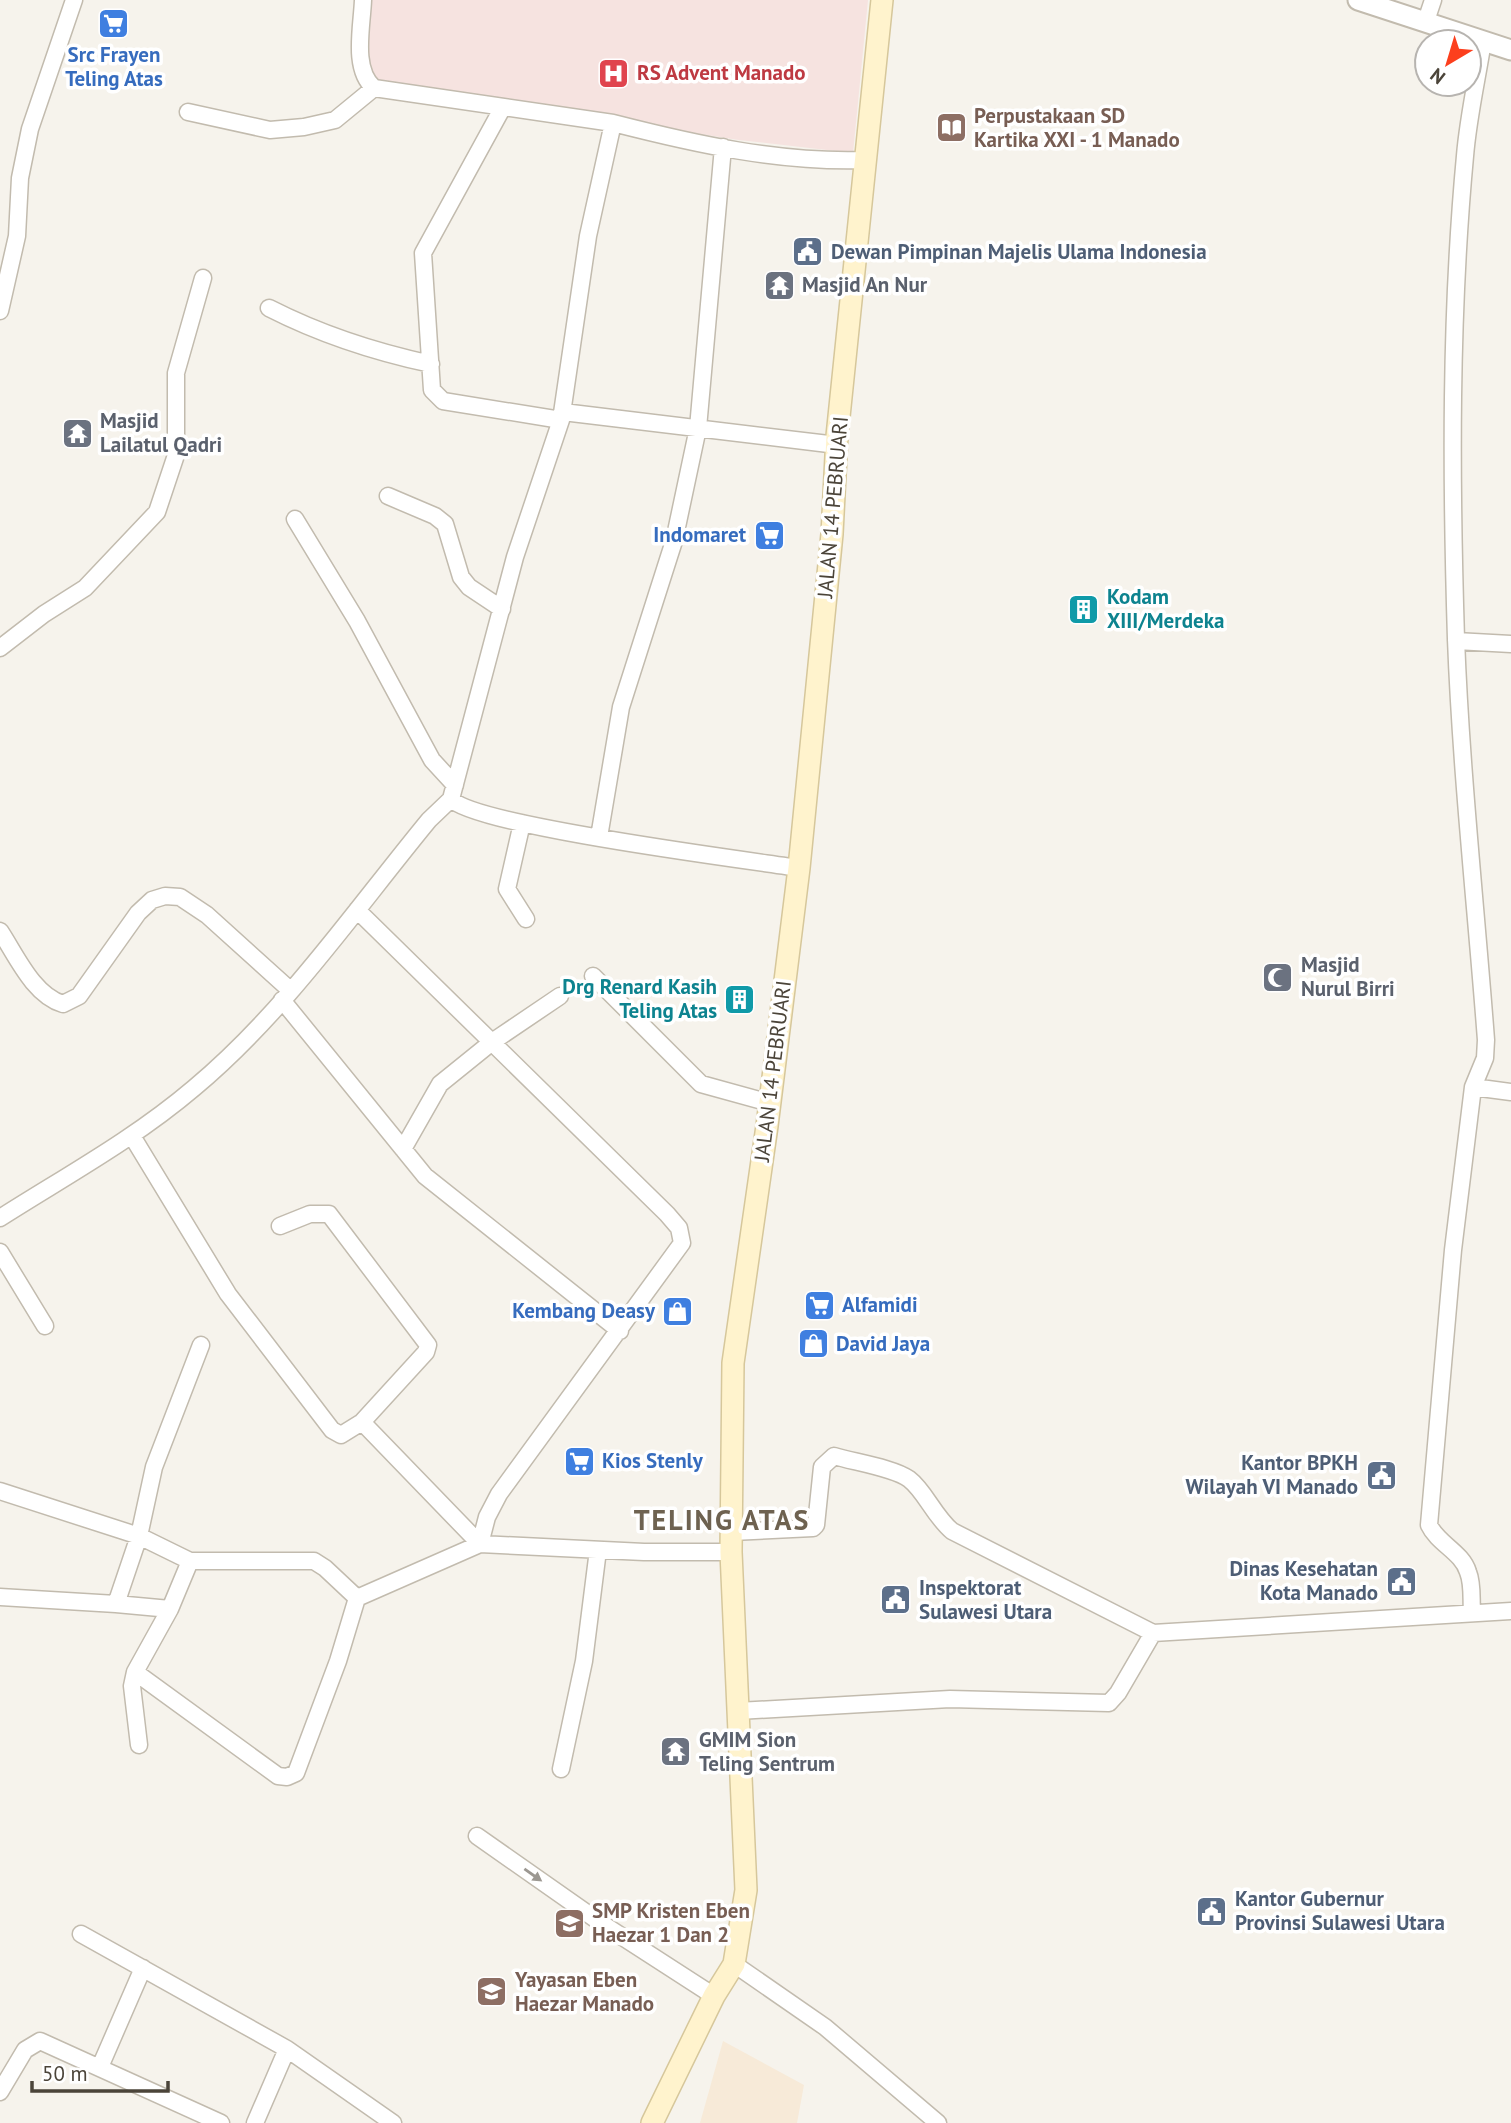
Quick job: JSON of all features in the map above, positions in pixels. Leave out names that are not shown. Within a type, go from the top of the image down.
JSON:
[{"type":"main road","name":"JALAN 14 PEBRUARI","points":[[652,2123],[714,1996],[734,1964],[746,1890],[732,1542],[733,1363],[770,1102],[799,868],[832,534],[836,445],[883,0]]},
{"type":"street","points":[[0,311],[17,236],[20,177],[30,129],[74,0]]},
{"type":"street","points":[[363,0],[360,62],[367,82],[374,88],[613,123],[698,145],[796,158],[865,160]]},
{"type":"street","points":[[1358,0],[1446,28]]},
{"type":"street","points":[[1426,21],[1433,0]]},
{"type":"street","points":[[1483,41],[1511,50]]},
{"type":"street","points":[[188,112],[270,130],[304,127],[335,120],[374,88]]},
{"type":"street","points":[[1472,1612],[1468,1570],[1458,1556],[1434,1535],[1429,1525],[1453,1250],[1473,1087],[1485,1058],[1486,1040],[1457,641],[1455,334],[1458,237],[1465,153],[1474,98]]},
{"type":"street","points":[[503,107],[423,253],[432,390],[443,401],[836,445]]},
{"type":"street","points":[[0,1218],[132,1136],[197,1086],[286,995],[453,792],[514,557],[562,416],[585,249],[613,123]]},
{"type":"street","points":[[599,837],[621,707],[674,541],[698,428],[723,147]]},
{"type":"street","points":[[0,648],[44,614],[85,588],[157,512],[176,455],[176,373],[203,278]]},
{"type":"street","points":[[269,307],[300,323],[378,352],[431,364]]},
{"type":"street","points":[[388,496],[435,516],[444,524],[461,577],[469,587],[502,609]]},
{"type":"street","points":[[295,519],[357,621],[432,760],[453,792],[470,809],[522,823],[599,837],[799,868]]},
{"type":"street","points":[[1457,641],[1511,644]]},
{"type":"street","points":[[522,823],[507,889],[526,919]]},
{"type":"street","points":[[0,930],[40,989],[50,1000],[63,1004],[79,996],[138,913],[152,900],[180,897],[207,915],[286,995],[403,1149],[434,1185],[620,1331]]},
{"type":"street","points":[[357,909],[667,1214],[683,1236],[682,1243],[620,1331],[499,1494],[487,1517],[480,1544]]},
{"type":"street","points":[[593,976],[701,1084],[770,1102]]},
{"type":"street","points":[[403,1149],[440,1084],[492,1042],[560,996]]},
{"type":"street","points":[[1473,1087],[1511,1092]]},
{"type":"street","points":[[132,1136],[228,1294],[332,1430],[341,1435],[362,1422],[426,1352],[428,1345],[329,1214],[310,1214],[280,1226]]},
{"type":"street","points":[[0,1252],[46,1326]]},
{"type":"street","points":[[116,1604],[139,1536],[154,1467],[201,1345]]},
{"type":"street","points":[[362,1422],[480,1544]]},
{"type":"street","points":[[135,1672],[268,1769],[287,1777],[296,1773],[300,1765],[357,1598],[480,1544],[598,1550],[732,1542],[813,1528],[816,1525],[822,1467],[834,1456],[909,1479],[923,1494],[939,1520],[952,1531],[1153,1633],[1511,1611]]},
{"type":"street","points":[[0,1491],[139,1536],[190,1561],[314,1562],[325,1567],[357,1598]]},
{"type":"street","points":[[561,1769],[584,1661],[598,1550]]},
{"type":"street","points":[[139,1745],[132,1686],[135,1672],[170,1609],[190,1561]]},
{"type":"street","points":[[0,1597],[170,1609]]},
{"type":"street","points":[[738,1711],[950,1699],[1109,1703],[1118,1693],[1153,1633]]},
{"type":"street","points":[[477,1836],[601,1923],[714,1996]]},
{"type":"street","points":[[81,1934],[287,2049],[393,2123]]},
{"type":"street","points":[[734,1964],[825,2027],[938,2123]]},
{"type":"street","points":[[100,2067],[144,1968]]},
{"type":"street","points":[[0,2092],[25,2050],[40,2041],[222,2123]]},
{"type":"street","points":[[255,2123],[287,2049]]},
{"type":"shaded area","name":"RS Advent Manado","points":[[369,0],[868,0],[853,153],[739,140],[378,84],[366,69]]},
{"type":"shaded area","points":[[723,2041],[804,2085],[797,2123],[700,2123]]},
{"type":"place","name":"Src Frayen Teling Atas","points":[[114,23]]},
{"type":"place","name":"RS Advent Manado","points":[[614,73]]},
{"type":"place","name":"Perpustakaan SD Kartika XXI - 1 Manado","points":[[951,128]]},
{"type":"place","name":"Dewan Pimpinan Majelis Ulama Indonesia","points":[[808,252]]},
{"type":"place","name":"Masjid An Nur","points":[[779,285]]},
{"type":"place","name":"Masjid Lailatul Qadri","points":[[77,433]]},
{"type":"place","name":"Indomaret","points":[[769,535]]},
{"type":"place","name":"Kodam XIII/Merdeka","points":[[1084,609]]},
{"type":"place","name":"Masjid Nurul Birri","points":[[1278,977]]},
{"type":"place","name":"Drg Renard Kasih Teling Atas","points":[[740,999]]},
{"type":"place","name":"Alfamidi","points":[[819,1305]]},
{"type":"place","name":"Kembang Deasy","points":[[678,1311]]},
{"type":"place","name":"David Jaya","points":[[813,1344]]},
{"type":"place","name":"Kios Stenly","points":[[579,1461]]},
{"type":"place","name":"Kantor BPKH Wilayah VI Manado","points":[[1381,1475]]},
{"type":"place","name":"Dinas Kesehatan Kota Manado","points":[[1401,1581]]},
{"type":"place","name":"Inspektorat Sulawesi Utara","points":[[896,1600]]},
{"type":"place","name":"GMIM Sion Teling Sentrum","points":[[676,1752]]},
{"type":"place","name":"Kantor Gubernur Provinsi Sulawesi Utara","points":[[1212,1911]]},
{"type":"place","name":"SMP Kristen Eben Haezar 1 Dan 2","points":[[569,1923]]},
{"type":"place","name":"Yayasan Eben Haezar Manado","points":[[492,1992]]},
{"type":"district","name":"TELING ATAS","points":[[722,1520]]}]
